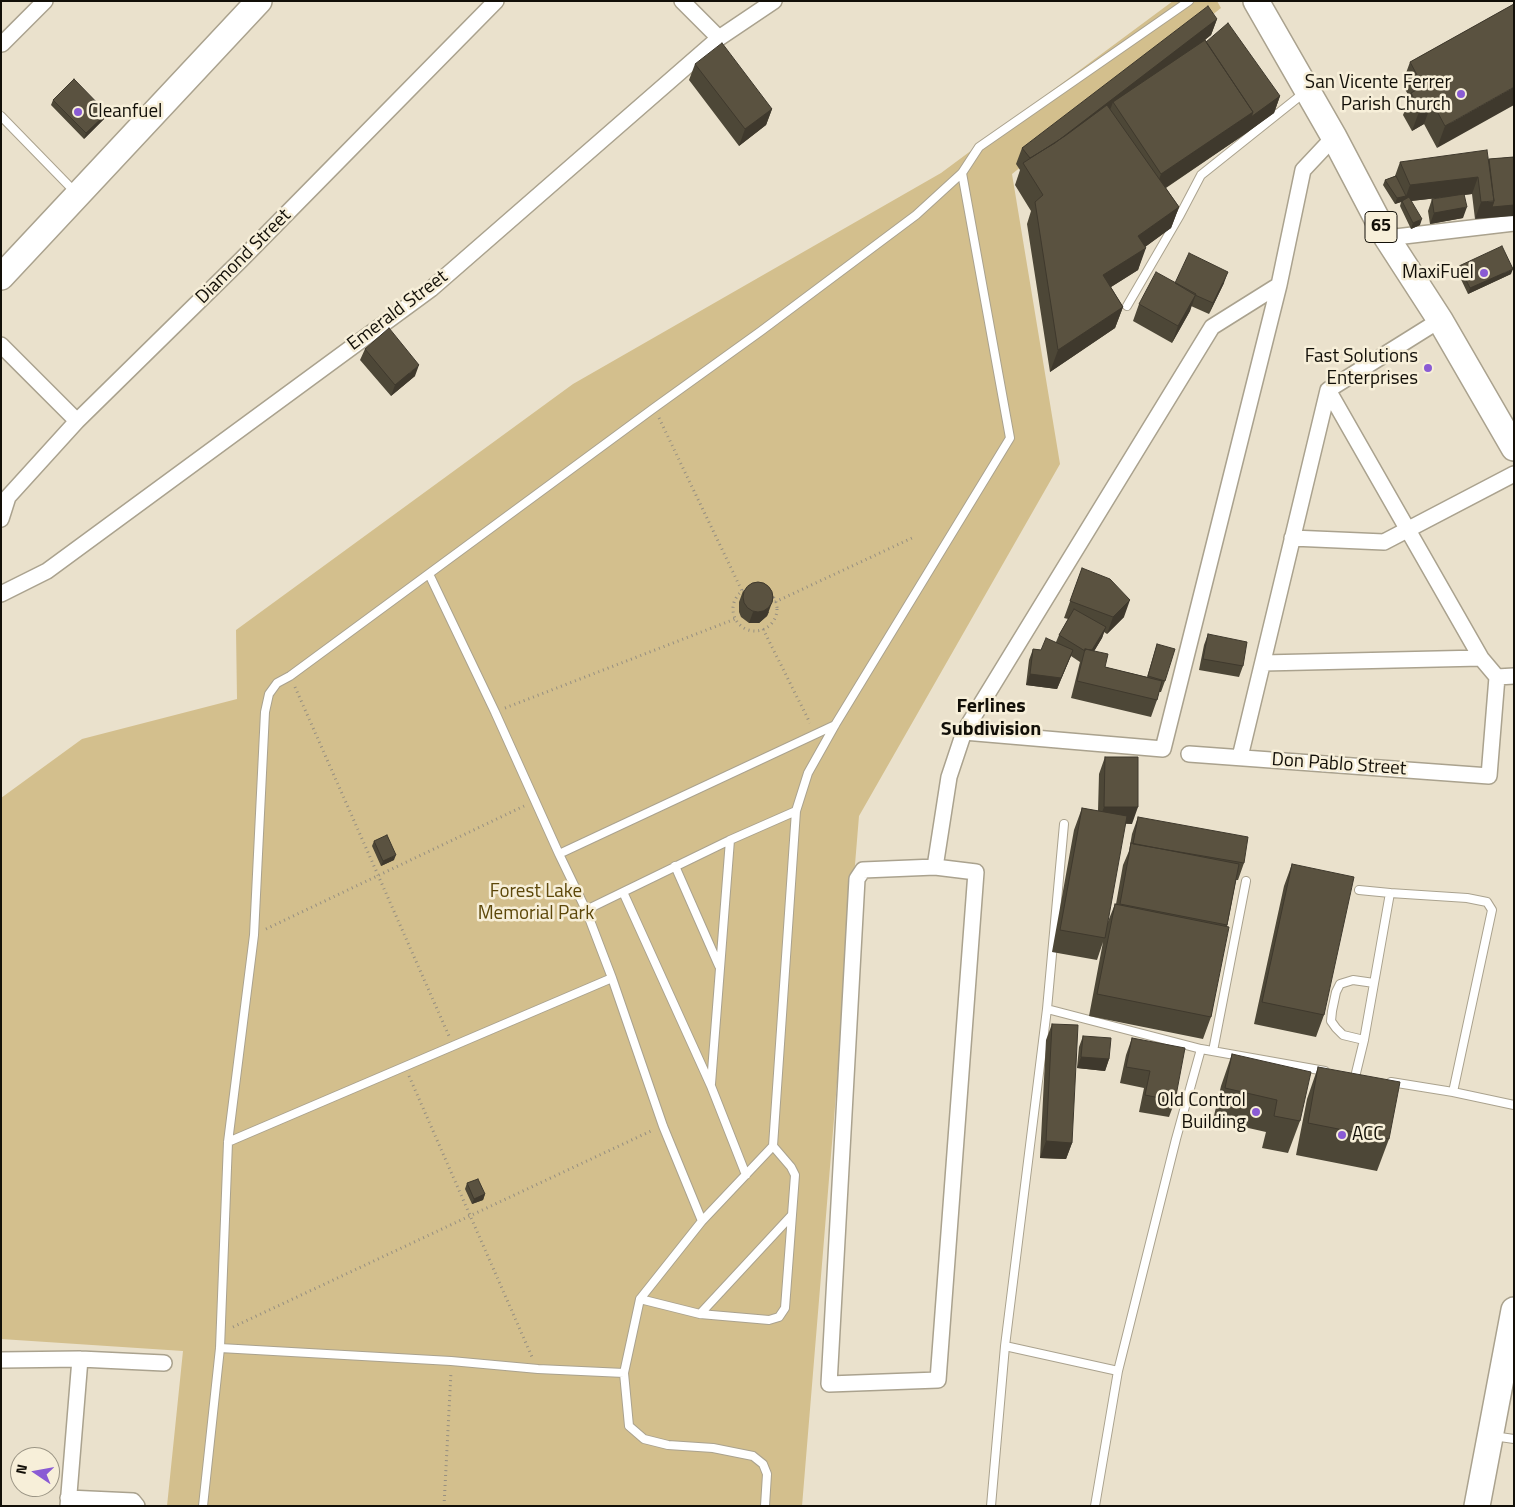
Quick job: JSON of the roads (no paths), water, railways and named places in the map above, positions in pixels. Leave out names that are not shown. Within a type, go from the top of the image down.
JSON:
[{"type":"highway","name":"65","points":[[1256,1],[1334,137],[1387,238],[1440,320],[1514,448]]},
{"type":"highway","points":[[1,278],[254,3]]},
{"type":"highway","points":[[1477,1506],[1502,1437],[1514,1310]]},
{"type":"street","points":[[2,44],[45,1]]},
{"type":"street","name":"Diamond Street","points":[[1,519],[8,497],[77,421],[241,260],[496,1]]},
{"type":"street","points":[[682,1],[719,38]]},
{"type":"street","name":"Emerald Street","points":[[1,594],[47,571],[431,289],[719,38],[774,1]]},
{"type":"street","points":[[964,732],[1163,749],[1279,285],[1303,170],[1334,137]]},
{"type":"street","points":[[1387,238],[1514,224]]},
{"type":"street","points":[[935,867],[948,777],[964,732],[1212,326],[1279,285]]},
{"type":"street","points":[[1240,757],[1328,390],[1440,320]]},
{"type":"street","points":[[1,345],[77,421]]},
{"type":"street","points":[[1328,390],[1481,658],[1497,677],[1514,676]]},
{"type":"street","points":[[1292,538],[1384,542],[1514,474]]},
{"type":"street","points":[[1263,663],[1481,658]]},
{"type":"street","name":"Don Pablo Street","points":[[1189,754],[1489,776],[1497,677]]},
{"type":"street","points":[[935,867],[976,872],[938,1380],[829,1384],[857,879],[863,870],[935,867]]},
{"type":"street","points":[[80,1359],[68,1502],[133,1500],[137,1506]]},
{"type":"street","points":[[2,1364],[80,1359],[164,1363]]},
{"type":"lane","points":[[203,1506],[220,1348],[228,1142],[254,935],[266,712],[270,694],[277,683],[290,676],[916,215],[962,173],[979,146],[1189,1]]},
{"type":"lane","points":[[1127,306],[1201,175],[1307,90]]},
{"type":"lane","points":[[1,116],[78,195]]},
{"type":"lane","points":[[764,1506],[767,1474],[763,1464],[753,1456],[713,1448],[668,1444],[644,1439],[629,1426],[624,1373],[640,1299],[702,1221],[773,1146],[796,811],[808,774],[835,725],[1010,438],[962,173]]},
{"type":"lane","points":[[429,574],[586,910],[612,978],[663,1126],[702,1221]]},
{"type":"lane","points":[[559,854],[835,725]]},
{"type":"lane","points":[[586,910],[730,840],[796,811]]},
{"type":"lane","points":[[991,1506],[1006,1346],[1047,1009],[1064,824]]},
{"type":"lane","points":[[711,1086],[730,840]]},
{"type":"lane","points":[[675,866],[720,968]]},
{"type":"lane","points":[[1213,1050],[1246,880]]},
{"type":"lane","points":[[1360,890],[1390,894],[1467,898],[1487,902],[1492,910],[1453,1092]]},
{"type":"lane","points":[[623,892],[711,1086],[746,1175]]},
{"type":"lane","points":[[1364,1078],[1351,1076],[1364,1040],[1390,894]]},
{"type":"lane","points":[[228,1142],[612,978]]},
{"type":"lane","points":[[1364,1040],[1343,1035],[1332,1022],[1332,1011],[1336,992],[1340,984],[1353,980],[1374,983]]},
{"type":"lane","points":[[1047,1009],[1201,1049],[1330,1072]]},
{"type":"lane","points":[[1095,1506],[1118,1371],[1176,1139],[1201,1049]]},
{"type":"lane","points":[[1384,1081],[1453,1092],[1514,1105]]},
{"type":"lane","points":[[640,1299],[700,1314],[770,1320],[779,1317],[785,1308],[795,1176],[791,1167],[773,1146]]},
{"type":"lane","points":[[700,1314],[792,1216]]},
{"type":"lane","points":[[1006,1346],[1118,1371]]},
{"type":"lane","points":[[220,1348],[624,1373]]},
{"type":"place","name":"San Vicente Ferrer Parish Church","points":[[1461,94]]},
{"type":"place","name":"Cleanfuel","points":[[78,112]]},
{"type":"place","name":"MaxiFuel","points":[[1484,273]]},
{"type":"place","name":"Fast Solutions Enterprises","points":[[1428,368]]},
{"type":"place","name":"Old Control Building","points":[[1256,1112]]},
{"type":"place","name":"ACC","points":[[1342,1135]]},
{"type":"district","name":"Ferlines Subdivision","points":[[991,718]]},
{"type":"park label","name":"Forest Lake Memorial Park","points":[[536,903]]}]
